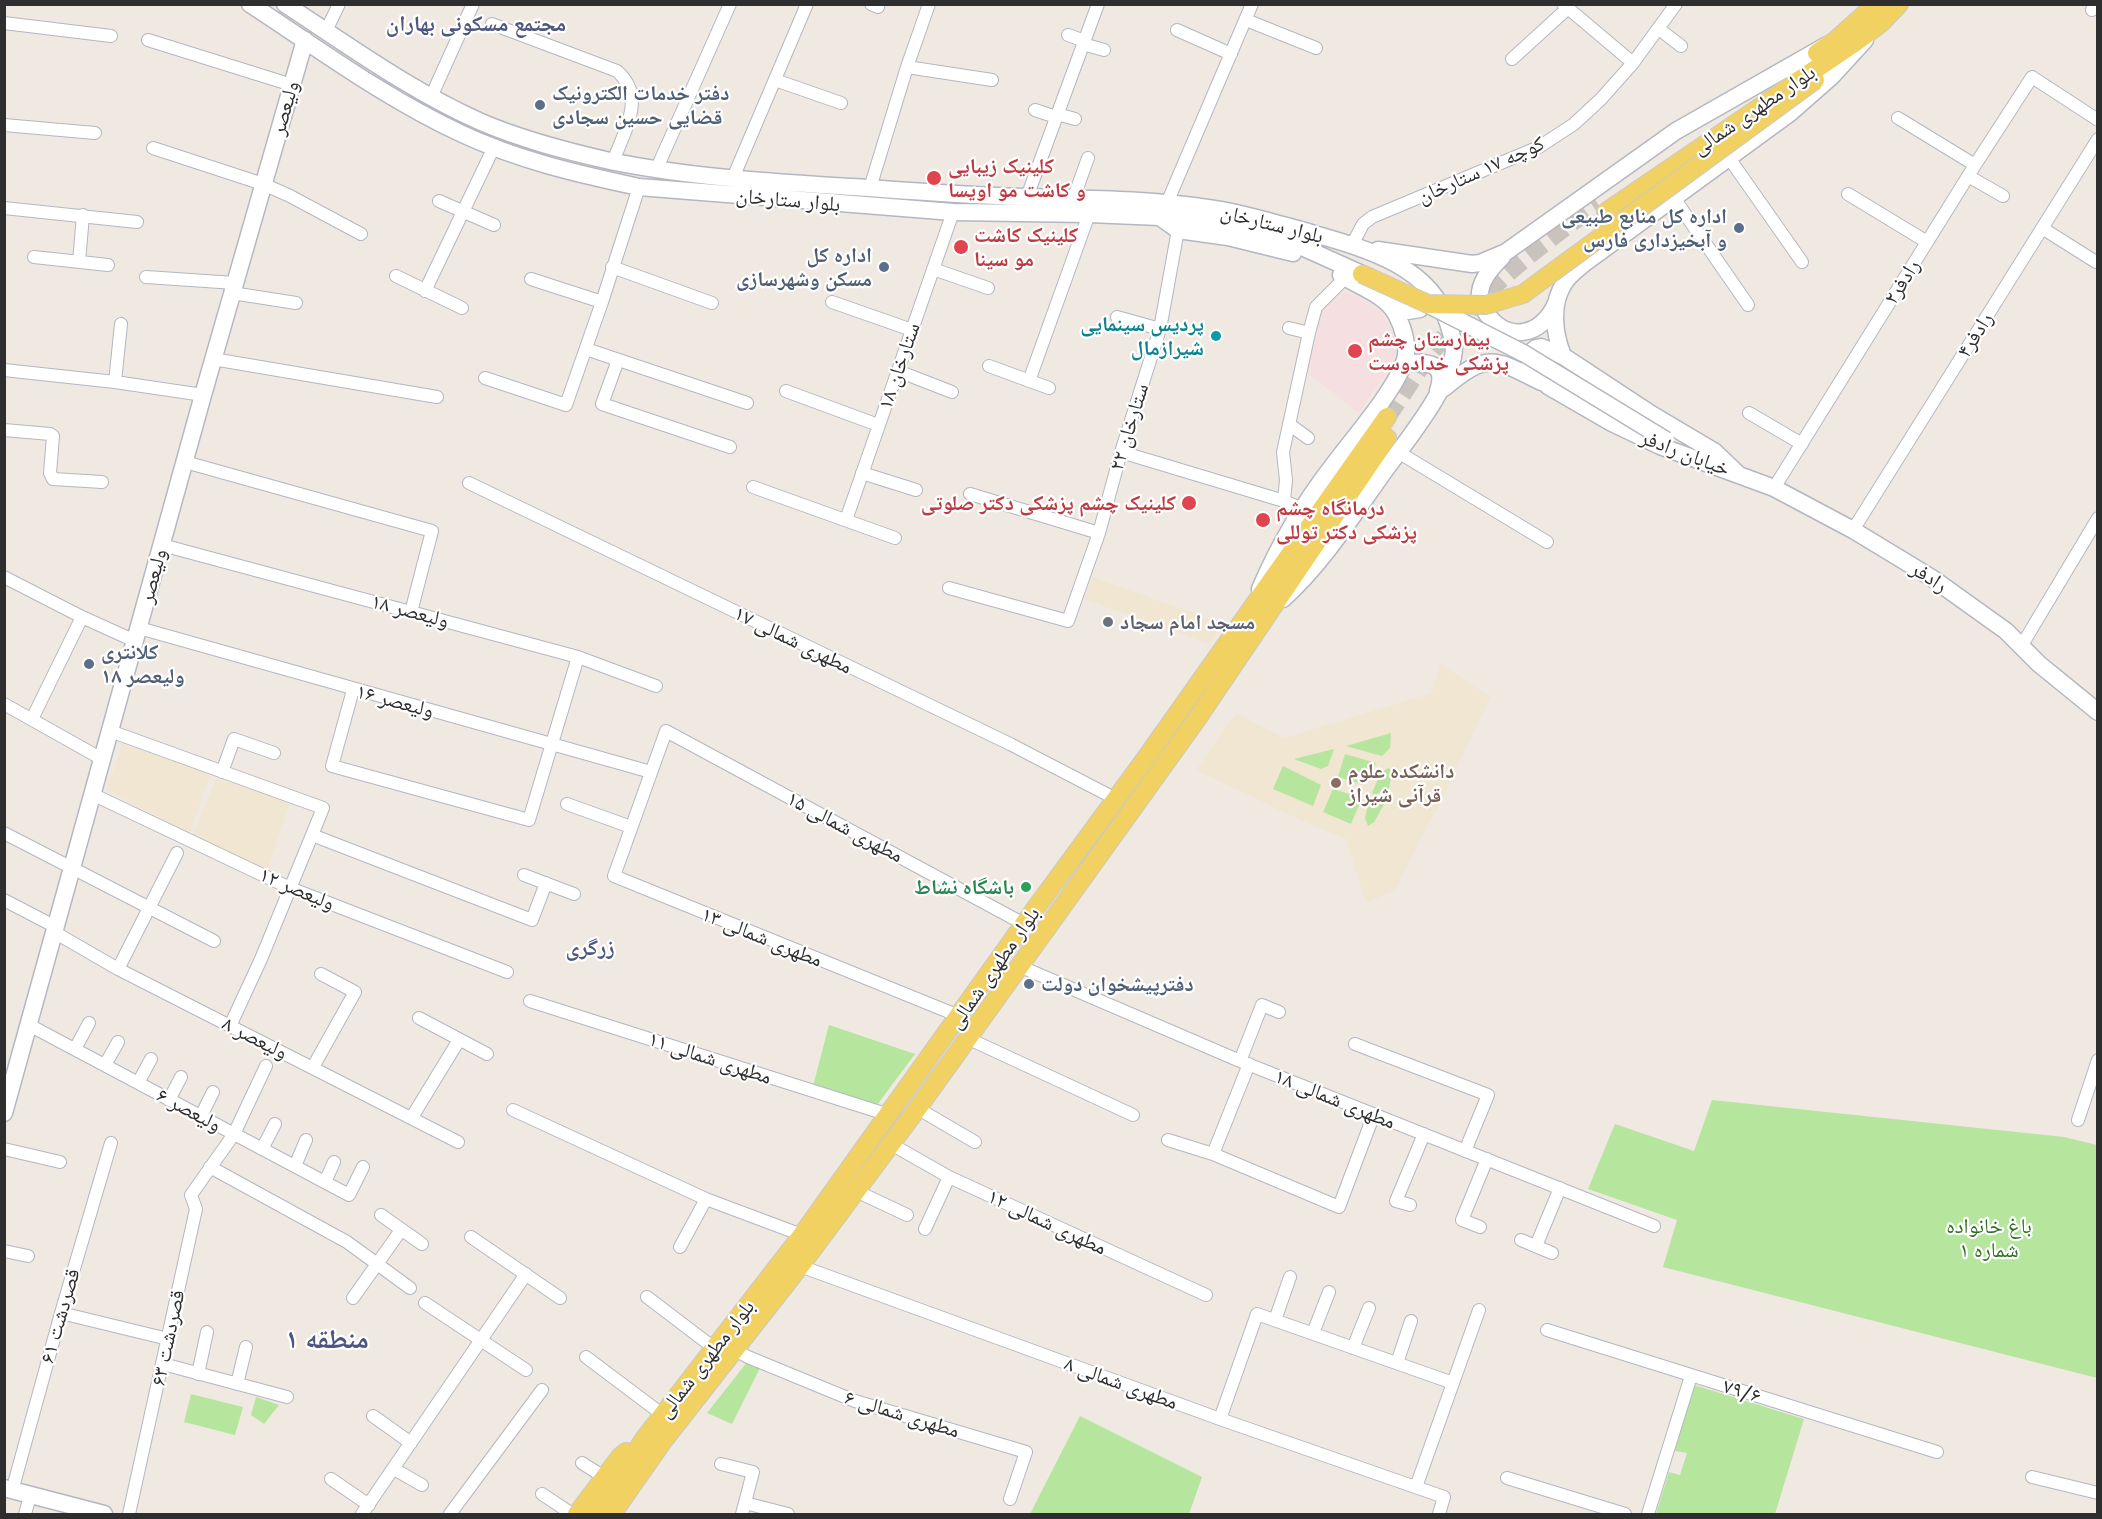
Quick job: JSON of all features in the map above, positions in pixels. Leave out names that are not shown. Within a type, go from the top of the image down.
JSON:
[{"type":"main road","name":"بلوار ستارخان","points":[[250,4],[393,98],[460,134],[529,160],[639,187],[953,212],[1089,214],[1164,210],[1229,212],[1358,247]]},
{"type":"main road","name":"بلوار ستارخان","points":[[285,4],[431,97],[482,122],[543,145],[613,162],[733,178],[1027,197],[1074,197],[1164,210],[1282,238],[1354,276]]},
{"type":"main road","name":"بلوار مطهرى شمالى","points":[[1876,4],[1836,40],[1602,208],[1857,41],[1881,23],[1899,4]]},
{"type":"main road","points":[[1428,304],[1486,305],[1512,299],[1533,289],[1613,227],[1815,80],[1881,23]]},
{"type":"main road","points":[[1494,323],[1509,332],[1537,327],[1552,311],[1566,281],[1586,262],[1813,94],[1881,23]]},
{"type":"main road","name":"ولیعصر","points":[[4,1113],[9,1077],[29,1025],[213,359],[305,40]]},
{"type":"main road","points":[[1358,247],[1472,264],[1506,252],[1676,131],[1836,40]]},
{"type":"main road","points":[[1164,210],[1178,230],[1228,237],[1283,250],[1428,304],[1525,354],[1666,440],[1738,474]]},
{"type":"main road","points":[[1261,609],[1305,579],[1398,452],[1437,395],[1449,373],[1454,344],[1437,297],[1422,281],[1397,265],[1358,247]]},
{"type":"main road","points":[[1506,252],[1488,272],[1479,295],[1481,304],[1518,356],[1548,386]]},
{"type":"main road","points":[[1261,609],[1283,539],[1302,509],[1380,402],[1404,363],[1406,346],[1396,313],[1354,276]]},
{"type":"main road","points":[[1390,306],[1415,311],[1423,306],[1427,295],[1416,278]]},
{"type":"main road","points":[[1560,291],[1554,317],[1556,338],[1563,356]]},
{"type":"main road","name":"خیابان رادفر","points":[[1541,347],[1563,356],[1651,414],[1715,452],[1738,474],[1660,446],[1612,423],[1548,386],[1533,368],[1528,357],[1530,353],[1541,347]]},
{"type":"main road","points":[[1404,363],[1427,362],[1437,368],[1441,377],[1437,395]]},
{"type":"main road","points":[[1437,395],[1472,367],[1486,362],[1507,365],[1548,386]]},
{"type":"main road","name":"بلوار مطهرى شمالى","points":[[597,1515],[644,1439],[802,1235],[1024,924],[1261,609],[1392,420]]},
{"type":"main road","name":"رادفر","points":[[1738,474],[1774,488],[1853,530],[1932,578],[2006,631],[2039,664],[2097,712]]},
{"type":"main road","name":"بلوار مطهرى شمالى","points":[[612,1515],[663,1441],[800,1266],[891,1144],[1197,719],[1261,609]]},
{"type":"main road","points":[[577,1515],[620,1457],[644,1439]]},
{"type":"main road","points":[[624,1515],[655,1474],[663,1441]]},
{"type":"main road","points":[[8,1490],[104,1515]]},
{"type":"street","points":[[327,31],[339,4]]},
{"type":"street","points":[[431,97],[473,4]]},
{"type":"street","points":[[657,168],[730,4]]},
{"type":"street","points":[[733,178],[807,4]]},
{"type":"street","points":[[870,188],[929,4]]},
{"type":"street","points":[[1027,197],[1098,4]]},
{"type":"street","points":[[1164,210],[1252,4]]},
{"type":"street","points":[[1512,58],[1565,6],[1633,63]]},
{"type":"street","name":"کوچه ۱۷ ستارخان","points":[[1358,247],[1363,224],[1372,217],[1539,147],[1574,124],[1601,99],[1633,63],[1659,29],[1672,6]]},
{"type":"street","points":[[1246,20],[1316,48]]},
{"type":"street","points":[[4,23],[111,36]]},
{"type":"street","points":[[492,24],[616,71],[625,79],[630,87],[633,100],[613,162]]},
{"type":"street","points":[[1659,29],[1681,46]]},
{"type":"street","points":[[1177,30],[1231,54]]},
{"type":"street","points":[[1068,35],[1104,50]]},
{"type":"street","points":[[148,40],[292,85]]},
{"type":"street","points":[[907,67],[992,80]]},
{"type":"street","name":"رادفر۲","points":[[1774,488],[2032,77],[2097,120]]},
{"type":"street","points":[[775,80],[841,103]]},
{"type":"street","points":[[1035,110],[1075,119]]},
{"type":"street","points":[[1898,118],[1975,165]]},
{"type":"street","points":[[4,125],[95,133]]},
{"type":"street","name":"رادفر۴","points":[[1853,530],[2097,139]]},
{"type":"street","points":[[425,291],[494,147]]},
{"type":"street","points":[[153,148],[263,184],[361,234]]},
{"type":"street","points":[[1074,197],[1088,158]]},
{"type":"street","points":[[1729,158],[1802,262]]},
{"type":"street","points":[[1968,176],[2003,196]]},
{"type":"street","points":[[485,378],[566,405],[639,187]]},
{"type":"street","points":[[1848,194],[1927,242]]},
{"type":"street","points":[[1674,198],[1748,305]]},
{"type":"street","points":[[439,201],[494,225]]},
{"type":"street","points":[[4,208],[137,222]]},
{"type":"street","name":"۱۸ ستارخان","points":[[846,520],[953,212]]},
{"type":"street","points":[[1029,381],[1089,214]]},
{"type":"street","points":[[78,262],[83,215]]},
{"type":"street","points":[[2042,228],[2096,262]]},
{"type":"street","name":"۲۲ ستارخان","points":[[949,588],[1068,621],[1099,533],[1121,452],[1160,329],[1178,230]]},
{"type":"street","points":[[34,257],[108,265]]},
{"type":"street","points":[[612,267],[712,303]]},
{"type":"street","points":[[933,269],[988,288]]},
{"type":"street","points":[[396,276],[462,308]]},
{"type":"street","points":[[1284,501],[1286,480],[1283,452],[1316,307],[1354,276]]},
{"type":"street","points":[[146,277],[233,288],[296,303]]},
{"type":"street","points":[[531,279],[602,302]]},
{"type":"street","points":[[832,302],[912,330]]},
{"type":"street","points":[[1117,317],[1160,329]]},
{"type":"street","points":[[115,382],[121,324]]},
{"type":"street","points":[[1288,328],[1309,333]]},
{"type":"street","points":[[586,349],[747,403]]},
{"type":"street","points":[[213,359],[437,397]]},
{"type":"street","points":[[618,360],[602,404],[730,447]]},
{"type":"street","points":[[989,366],[1048,388]]},
{"type":"street","points":[[4,370],[115,382],[203,395]]},
{"type":"street","points":[[898,371],[952,392]]},
{"type":"street","points":[[786,392],[879,425]]},
{"type":"street","points":[[1749,413],[1802,444]]},
{"type":"street","points":[[1289,424],[1308,438]]},
{"type":"street","points":[[4,430],[53,436],[50,473],[53,478],[102,482]]},
{"type":"street","points":[[1121,452],[1284,501],[1302,509]]},
{"type":"street","points":[[1398,452],[1547,542]]},
{"type":"street","points":[[185,462],[432,531],[411,612]]},
{"type":"street","points":[[862,473],[916,490]]},
{"type":"street","name":"۱۷ مطهری شمالی","points":[[469,483],[1010,744],[1116,799]]},
{"type":"street","points":[[753,487],[895,538]]},
{"type":"street","points":[[970,494],[1099,533]]},
{"type":"street","points":[[2022,645],[2097,518]]},
{"type":"street","name":"۱۸ ولیعصر","points":[[162,545],[578,657],[656,686]]},
{"type":"street","name":"۱۶ ولیعصر","points":[[4,577],[82,617],[137,635],[552,743],[651,772]]},
{"type":"street","points":[[32,719],[82,617]]},
{"type":"street","points":[[353,690],[332,766],[529,820],[578,657]]},
{"type":"street","points":[[4,704],[102,759]]},
{"type":"street","points":[[110,731],[323,808],[261,960],[230,1026]]},
{"type":"street","name":"۱۵ مطهری شمالی","points":[[651,772],[666,731],[1024,924]]},
{"type":"street","points":[[222,772],[234,739],[274,753]]},
{"type":"street","points":[[567,804],[631,827],[651,772]]},
{"type":"street","name":"۱۲ ولیعصر","points":[[92,794],[290,888],[507,972]]},
{"type":"street","name":"۱۳ مطهری شمالی","points":[[631,827],[614,876],[959,1016]]},
{"type":"street","points":[[4,833],[214,941]]},
{"type":"street","points":[[312,836],[532,920],[546,883]]},
{"type":"street","points":[[118,969],[177,853]]},
{"type":"street","points":[[524,875],[574,894]]},
{"type":"street","name":"۸ ولیعصر","points":[[4,900],[118,969],[458,1142]]},
{"type":"street","name":"۱۸ مطهری شمالی","points":[[1019,966],[1244,1063],[1654,1226]]},
{"type":"street","points":[[313,1067],[355,992],[321,974]]},
{"type":"street","name":"۱۱ مطهری شمالی","points":[[530,1001],[889,1115]]},
{"type":"street","points":[[1213,1154],[1262,1005],[1279,1012]]},
{"type":"street","points":[[418,1018],[487,1054]]},
{"type":"street","points":[[75,1049],[89,1023]]},
{"type":"street","name":"۶ ولیعصر","points":[[29,1025],[349,1195],[363,1167]]},
{"type":"street","points":[[967,1038],[1133,1115]]},
{"type":"street","points":[[412,1117],[459,1040]]},
{"type":"street","points":[[105,1065],[118,1042]]},
{"type":"street","points":[[1355,1044],[1488,1095],[1465,1151]]},
{"type":"street","points":[[138,1083],[151,1059]]},
{"type":"street","points":[[2078,1120],[2097,1060]]},
{"type":"street","points":[[266,1066],[234,1134],[210,1167],[347,1242],[410,1288]]},
{"type":"street","points":[[169,1100],[181,1077]]},
{"type":"street","points":[[201,1116],[213,1092]]},
{"type":"street","points":[[917,1108],[975,1142]]},
{"type":"street","points":[[513,1110],[706,1199],[802,1235]]},
{"type":"street","points":[[1168,1140],[1213,1154],[1339,1207],[1374,1114]]},
{"type":"street","points":[[262,1149],[275,1124]]},
{"type":"street","points":[[1410,1205],[1396,1201],[1424,1134]]},
{"type":"street","points":[[295,1166],[306,1140]]},
{"type":"street","name":"۶۱ قصردشت","points":[[8,1490],[111,1143]]},
{"type":"street","name":"۱۲ مطهری شمالی","points":[[891,1144],[949,1177],[1206,1295]]},
{"type":"street","points":[[4,1149],[60,1162]]},
{"type":"street","points":[[1480,1227],[1462,1220],[1487,1159]]},
{"type":"street","points":[[325,1182],[334,1162]]},
{"type":"street","name":"۶۳ قصردشت","points":[[129,1515],[196,1209],[191,1195],[210,1167]]},
{"type":"street","points":[[925,1229],[949,1177]]},
{"type":"street","points":[[1536,1246],[1560,1188]]},
{"type":"street","points":[[856,1191],[908,1215]]},
{"type":"street","points":[[680,1247],[706,1199]]},
{"type":"street","points":[[381,1215],[422,1244]]},
{"type":"street","points":[[353,1298],[401,1230]]},
{"type":"street","points":[[471,1237],[560,1298]]},
{"type":"street","points":[[1521,1240],[1552,1253]]},
{"type":"street","points":[[4,1251],[28,1257]]},
{"type":"street","name":"۸ مطهری شمالی","points":[[800,1266],[1220,1419],[1444,1497],[1438,1515]]},
{"type":"street","points":[[331,1479],[366,1510],[526,1274]]},
{"type":"street","points":[[1275,1320],[1290,1277]]},
{"type":"street","points":[[1313,1333],[1329,1292]]},
{"type":"street","points":[[646,1298],[714,1348]]},
{"type":"street","points":[[425,1303],[526,1370]]},
{"type":"street","points":[[1353,1348],[1369,1308]]},
{"type":"street","points":[[1416,1487],[1479,1310]]},
{"type":"street","points":[[61,1313],[168,1339]]},
{"type":"street","points":[[1220,1419],[1257,1314],[1453,1383]]},
{"type":"street","points":[[1397,1363],[1411,1321]]},
{"type":"street","name":"۷۹/۶","points":[[1547,1330],[1937,1452]]},
{"type":"street","points":[[198,1374],[207,1332]]},
{"type":"street","points":[[237,1383],[246,1347]]},
{"type":"street","name":"۶ مطهری شمالی","points":[[735,1350],[768,1366],[855,1401],[1026,1452],[1010,1499]]},
{"type":"street","points":[[586,1358],[663,1415]]},
{"type":"street","points":[[163,1364],[287,1396]]},
{"type":"street","points":[[1648,1515],[1691,1376]]},
{"type":"street","points":[[450,1515],[542,1390]]},
{"type":"street","points":[[373,1416],[411,1443]]},
{"type":"street","points":[[582,1463],[604,1477]]},
{"type":"street","points":[[721,1464],[753,1472],[744,1509],[788,1515]]},
{"type":"street","points":[[394,1469],[422,1485]]},
{"type":"street","points":[[2032,1477],[2097,1493]]},
{"type":"street","points":[[1507,1478],[1624,1515]]},
{"type":"street","points":[[542,1494],[572,1515]]},
{"type":"street","points":[[25,1515],[30,1496]]},
{"type":"shaded area","name":"بیمارستان چشم پزشکی خدادوست","points":[[1344,292],[1353,294],[1380,310],[1395,335],[1397,348],[1393,363],[1359,413],[1308,374],[1321,311]]},
{"type":"shaded area","points":[[1092,577],[1222,624],[1210,644],[1084,599]]},
{"type":"shaded area","name":"دانشکده علوم قرآنی شیراز","points":[[1440,664],[1490,697],[1444,795],[1395,890],[1366,903],[1346,839],[1311,825],[1196,770],[1236,713],[1284,738],[1432,693]]},
{"type":"shaded area","points":[[122,744],[211,774],[189,833],[107,790]]},
{"type":"shaded area","points":[[216,779],[290,801],[266,875],[193,836]]},
{"type":"green space","points":[[1391,733],[1390,748],[1382,756],[1346,746]]},
{"type":"green space","points":[[1334,749],[1328,766],[1321,769],[1294,759]]},
{"type":"green space","points":[[1345,754],[1376,763],[1364,785],[1338,777]]},
{"type":"green space","points":[[1283,766],[1321,785],[1313,806],[1273,789]]},
{"type":"green space","points":[[1389,768],[1392,773],[1387,798],[1383,797],[1381,792],[1375,795],[1372,793],[1381,772]]},
{"type":"green space","points":[[1333,789],[1362,798],[1351,824],[1323,812]]},
{"type":"green space","points":[[1370,796],[1376,801],[1386,801],[1374,822],[1368,826],[1365,818]]},
{"type":"green space","points":[[829,1025],[915,1054],[877,1105],[813,1086]]},
{"type":"green space","name":"باغ خانواده شماره ۱","points":[[1712,1100],[2064,1137],[2097,1145],[2097,1378],[1663,1267],[1677,1220],[1588,1189],[1615,1124],[1694,1151]]},
{"type":"green space","points":[[748,1361],[760,1368],[732,1424],[707,1413]]},
{"type":"green space","points":[[1694,1385],[1804,1419],[1775,1514],[1656,1514],[1669,1472],[1680,1475],[1687,1453],[1675,1451]]},
{"type":"green space","points":[[191,1394],[243,1407],[235,1435],[184,1422]]},
{"type":"green space","points":[[256,1397],[279,1405],[264,1424],[251,1415]]},
{"type":"green space","points":[[1080,1416],[1202,1477],[1189,1514],[1030,1514]]},
{"type":"tunnel","points":[[1387,417],[1431,353],[1469,310],[1509,272],[1598,204]]},
{"type":"place","name":"دفتر خدمات الکترونیک قضایی حسین سجادی","points":[[540,105]]},
{"type":"place","name":"کلینیک زیبایی و کاشت مو اویسا","points":[[934,178]]},
{"type":"place","name":"اداره کل منابع طبیعى و آبخیزدارى فارس","points":[[1739,228]]},
{"type":"place","name":"کلینیک کاشت مو سینا","points":[[961,247]]},
{"type":"place","name":"اداره کل مسکن وشهرسازی","points":[[884,267]]},
{"type":"place","name":"پردیس سینمایی شیرازمال","points":[[1216,336]]},
{"type":"place","name":"بیمارستان چشم پزشکی خدادوست","points":[[1355,351]]},
{"type":"place","name":"کلینیک چشم پزشکی دکتر صلوتی","points":[[1189,503]]},
{"type":"place","name":"درمانگاه چشم پزشكی دكتر توللی","points":[[1263,520]]},
{"type":"place","name":"مسجد امام سجاد","points":[[1108,622]]},
{"type":"place","name":"کلانتری ۱۸ ولیعصر","points":[[89,664]]},
{"type":"place","name":"دانشکده علوم قرآنی شیراز","points":[[1336,783]]},
{"type":"place","name":"باشگاه نشاط","points":[[1026,887]]},
{"type":"place","name":"دفترپیشخوان دولت","points":[[1029,984]]},
{"type":"district","name":"مجتمع مسکونی بهاران","points":[[476,24]]},
{"type":"district","name":"زرگری","points":[[590,948]]},
{"type":"district","name":"منطقه ۱","points":[[327,1339]]}]
